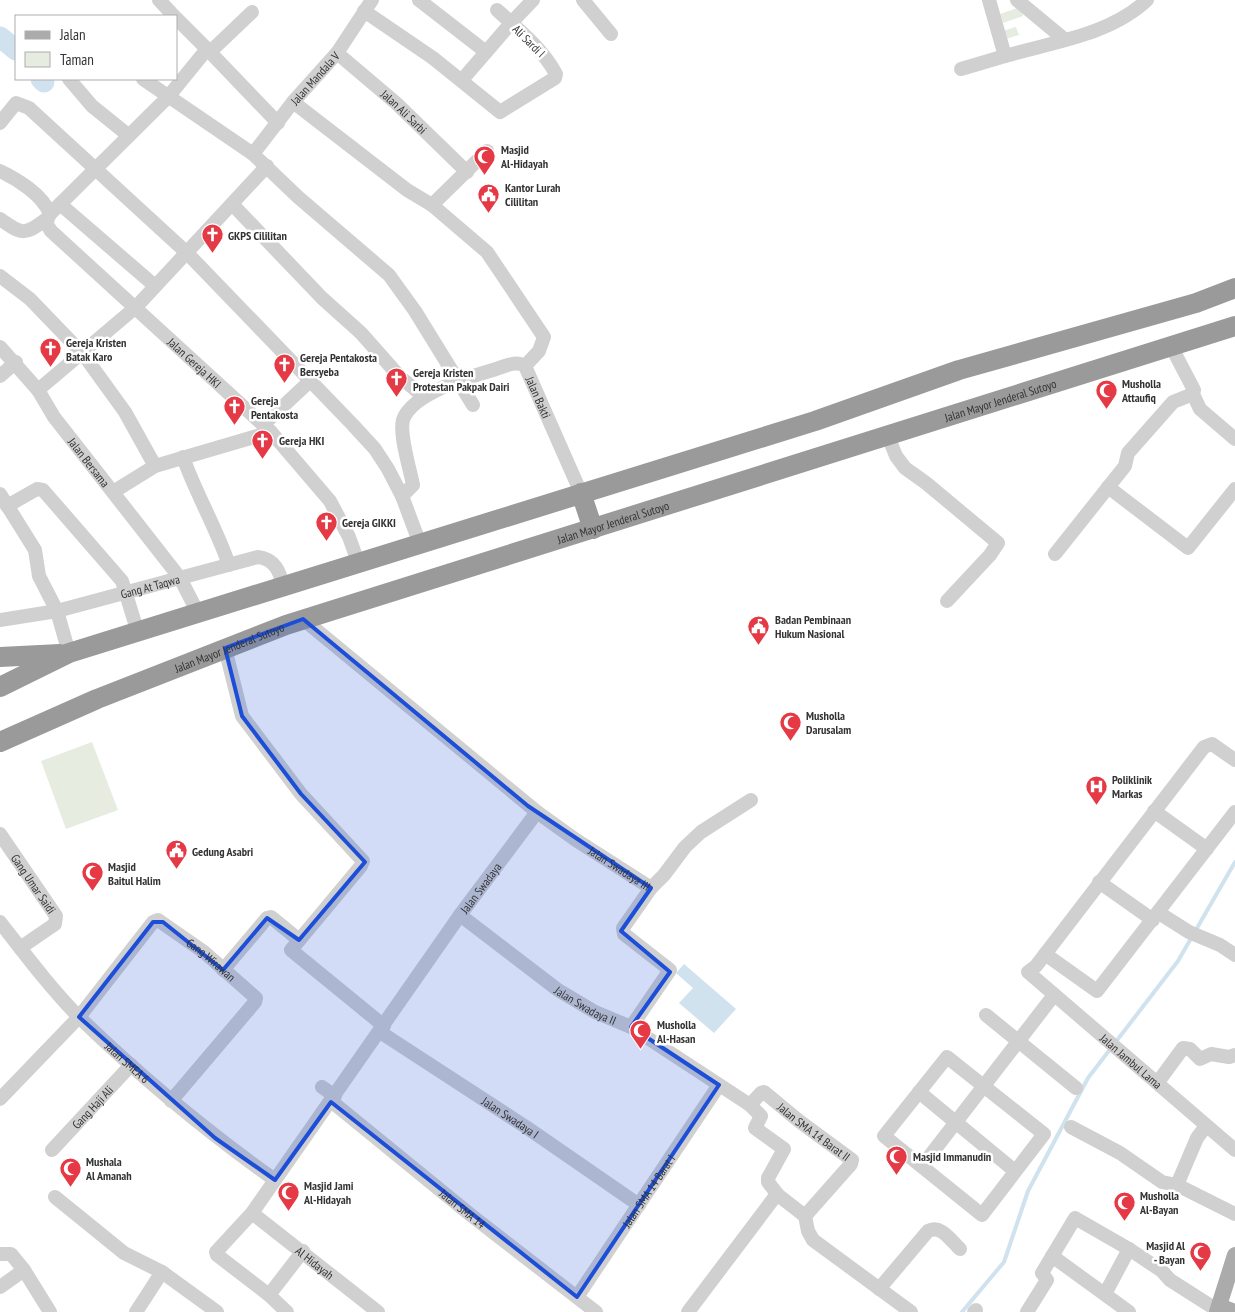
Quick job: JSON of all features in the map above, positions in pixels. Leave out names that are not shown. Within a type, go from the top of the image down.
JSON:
[{"type":"highway","points":[[0,687],[69,653],[815,421],[959,370],[1196,303],[1235,288]]},
{"type":"highway","name":"Jalan Mayor Jenderal Sutoyo","points":[[0,742],[97,699],[303,619],[1235,326]]},
{"type":"highway","points":[[581,494],[594,529]]},
{"type":"highway","points":[[0,657],[69,653]]},
{"type":"main road","points":[[1228,1306],[1235,1255]]},
{"type":"street","points":[[159,0],[173,15]]},
{"type":"street","points":[[419,0],[486,52]]},
{"type":"street","points":[[368,5],[462,80],[533,0]]},
{"type":"street","points":[[583,0],[610,34]]},
{"type":"street","points":[[989,0],[1005,56]]},
{"type":"street","points":[[1017,0],[1064,39]]},
{"type":"street","points":[[961,69],[1105,28],[1126,17],[1147,0]]},
{"type":"street","name":"Jalan Mandala V","points":[[253,154],[293,102],[336,53],[368,5]]},
{"type":"street","name":"Ali Sardi I","points":[[462,80],[500,112],[556,76],[550,63],[496,10]]},
{"type":"street","points":[[0,219],[18,232],[29,231],[52,212],[96,169],[168,97],[209,51],[252,12]]},
{"type":"street","points":[[178,20],[278,123]]},
{"type":"street","name":"Jalan Ali Sarbi","points":[[336,53],[408,114],[467,172]]},
{"type":"street","points":[[70,80],[92,106],[128,135]]},
{"type":"street","points":[[144,80],[253,154],[298,197],[389,276],[415,311],[473,405]]},
{"type":"street","points":[[293,102],[407,190],[432,205],[486,252],[531,320],[543,334],[543,344],[525,366]]},
{"type":"street","points":[[0,123],[16,104],[21,103],[187,253],[375,449],[402,496],[420,544]]},
{"type":"street","points":[[432,205],[487,152]]},
{"type":"street","points":[[38,390],[83,354],[136,307],[233,205],[267,166]]},
{"type":"street","points":[[0,170],[25,186],[52,212],[155,286]]},
{"type":"street","points":[[233,205],[322,298],[361,333],[399,376],[424,397]]},
{"type":"street","name":"Jalan Gereja HKI","points":[[52,212],[51,231],[267,428],[330,501],[349,536],[358,562]]},
{"type":"street","points":[[0,276],[30,299],[83,354],[125,412],[155,466]]},
{"type":"street","points":[[1171,346],[1194,390],[1193,394],[1200,409],[1235,439]]},
{"type":"street","name":"Jalan Bersama","points":[[0,347],[16,362],[38,390],[54,417],[180,578],[198,613]]},
{"type":"street","points":[[0,376],[16,362]]},
{"type":"street","name":"Jalan Bakti","points":[[402,496],[413,485],[408,453],[401,435],[403,421],[424,397],[458,380],[512,364],[525,366],[581,494]]},
{"type":"street","points":[[113,492],[155,466],[267,428],[310,381]]},
{"type":"street","points":[[1055,554],[1125,466],[1128,453],[1173,402],[1193,394]]},
{"type":"street","points":[[888,436],[896,456],[905,468],[926,483],[998,543],[990,555],[947,601]]},
{"type":"street","points":[[183,457],[192,484],[216,531],[228,565]]},
{"type":"street","points":[[1108,487],[1188,548],[1235,489]]},
{"type":"street","points":[[69,653],[57,611],[39,576],[32,542],[4,500],[37,489],[43,490],[122,581],[138,633]]},
{"type":"street","name":"Gang At Taqwa","points":[[0,620],[57,611],[258,557],[264,558],[277,568],[283,586]]},
{"type":"street","points":[[303,619],[537,812]]},
{"type":"street","points":[[225,648],[242,716],[301,794],[363,861],[361,866],[295,945]]},
{"type":"street","points":[[1235,760],[1212,744],[1207,744],[1045,954],[1097,991],[1235,812]]},
{"type":"street","points":[[651,888],[664,875],[685,847],[701,832],[750,800]]},
{"type":"street","points":[[1154,811],[1206,849]]},
{"type":"street","name":"Jalan Swadaya III","points":[[537,812],[576,840],[651,888],[622,931],[670,972],[631,1027]]},
{"type":"street","name":"Jalan Swadaya","points":[[269,1295],[218,1256],[216,1254],[218,1250],[252,1213],[460,915],[537,812]]},
{"type":"street","name":"Gang Umar Saidi","points":[[0,834],[56,916],[55,924],[20,948]]},
{"type":"street","points":[[1099,882],[1156,916],[1202,939],[1220,945],[1235,955]]},
{"type":"street","name":"Jalan Swadaya II","points":[[460,915],[558,990],[595,1012],[631,1027],[719,1086]]},
{"type":"street","name":"Jalan Swadaya I","points":[[223,970],[266,918],[271,917],[295,945],[382,1029],[639,1205]]},
{"type":"street","name":"Gang Wirawan","points":[[79,1017],[153,922],[158,920],[204,952],[256,998],[255,1002],[171,1101]]},
{"type":"street","name":"Jalan SMEA 6","points":[[0,922],[79,1017],[171,1101],[215,1138],[275,1180]]},
{"type":"street","name":"Jalan Jambul Lama","points":[[1045,954],[1036,966],[1028,972],[1235,1150]]},
{"type":"street","points":[[922,1166],[1054,995]]},
{"type":"street","points":[[986,1015],[1076,1088]]},
{"type":"street","points":[[0,1099],[79,1017]]},
{"type":"street","points":[[1158,1082],[1183,1048],[1190,1049],[1200,1058],[1211,1054],[1229,1057],[1235,1055]]},
{"type":"street","points":[[947,1057],[984,1086],[1044,1134],[982,1215],[884,1136],[947,1057]]},
{"type":"street","name":"Gang Haji Ali","points":[[52,1150],[131,1064]]},
{"type":"street","points":[[719,1086],[750,1105],[761,1116],[755,1128],[784,1150],[768,1178],[768,1182],[778,1195],[805,1216],[808,1232],[813,1240],[911,1312]]},
{"type":"street","name":"Jalan SMA 14 Barat I","points":[[577,1297],[719,1086]]},
{"type":"street","name":"Jalan SMA 14","points":[[322,1087],[333,1099],[472,1216],[596,1312]]},
{"type":"street","name":"Jalan SMA 14 Barat II","points":[[750,1105],[764,1092],[799,1121],[852,1160],[851,1164],[805,1216]]},
{"type":"street","points":[[919,1092],[1015,1171]]},
{"type":"street","points":[[1177,1185],[1198,1138],[1206,1126]]},
{"type":"street","points":[[1071,1127],[1120,1153],[1162,1182],[1177,1185],[1235,1214]]},
{"type":"street","points":[[688,1312],[768,1204],[778,1195]]},
{"type":"street","points":[[55,1197],[124,1252],[162,1272],[217,1312]]},
{"type":"street","name":"Al Hidayah","points":[[252,1213],[378,1312]]},
{"type":"street","points":[[1027,1312],[1047,1280],[1042,1274],[1075,1218],[1129,1249],[1162,1271],[1170,1280],[1228,1306]]},
{"type":"street","points":[[879,1289],[928,1231],[932,1229],[940,1230],[960,1249]]},
{"type":"street","points":[[1105,1294],[1129,1249]]},
{"type":"street","points":[[287,1312],[269,1295],[303,1252]]},
{"type":"street","points":[[0,1254],[11,1254],[24,1270],[50,1312]]},
{"type":"street","points":[[1052,1256],[1129,1312]]},
{"type":"street","points":[[0,1287],[24,1270]]},
{"type":"street","points":[[136,1312],[162,1272]]},
{"type":"highlighted area","points":[[303,619],[528,806],[651,888],[621,931],[670,972],[631,1027],[719,1085],[577,1297],[331,1102],[275,1180],[215,1138],[79,1017],[153,922],[163,922],[223,970],[267,918],[299,940],[365,862],[301,794],[242,716],[225,648]]},
{"type":"green space","points":[[1020,7],[1023,16],[1003,23],[1000,14]]},
{"type":"green space","points":[[1016,27],[1019,35],[1002,40],[999,32]]},
{"type":"green space","points":[[92,742],[118,810],[66,829],[41,761]]},
{"type":"water","points":[[684,964],[736,1009],[714,1033],[679,1003],[693,988],[676,973]]},
{"type":"waterway","points":[[0,37],[15,49]]},
{"type":"waterway","points":[[962,1312],[1004,1262],[1028,1191],[1088,1078],[1178,961],[1235,862]]},
{"type":"place","name":"Masjid Al-Hidayah","points":[[485,175]]},
{"type":"place","name":"Kantor Lurah Cililitan","points":[[489,213]]},
{"type":"place","name":"GKPS Cililitan","points":[[212,254]]},
{"type":"place","name":"Gereja Kristen Batak Karo","points":[[50,368]]},
{"type":"place","name":"Gereja Pentakosta Bersyeba","points":[[284,383]]},
{"type":"place","name":"Gereja Kristen Protestan Pakpak Dairi","points":[[397,398]]},
{"type":"place","name":"Musholla Attaufiq","points":[[1106,409]]},
{"type":"place","name":"Gereja Pentakosta","points":[[235,426]]},
{"type":"place","name":"Gereja HKI","points":[[263,459]]},
{"type":"place","name":"Gereja GIKKI","points":[[326,541]]},
{"type":"place","name":"Badan Pembinaan Hukum Nasional","points":[[759,645]]},
{"type":"place","name":"Musholla Darusalam","points":[[790,741]]},
{"type":"place","name":"Poliklinik Markas","points":[[1096,805]]},
{"type":"place","name":"Gedung Asabri","points":[[176,870]]},
{"type":"place","name":"Masjid Baitul Halim","points":[[92,892]]},
{"type":"place","name":"Musholla Al-Hasan","points":[[641,1050]]},
{"type":"place","name":"Masjid Immanudin","points":[[897,1175]]},
{"type":"place","name":"Mushala Al Amanah","points":[[70,1187]]},
{"type":"place","name":"Masjid Jami Al-Hidayah","points":[[288,1211]]},
{"type":"place","name":"Musholla Al-Bayan","points":[[1124,1221]]},
{"type":"place","name":"Masjid Al - Bayan","points":[[1201,1271]]}]
